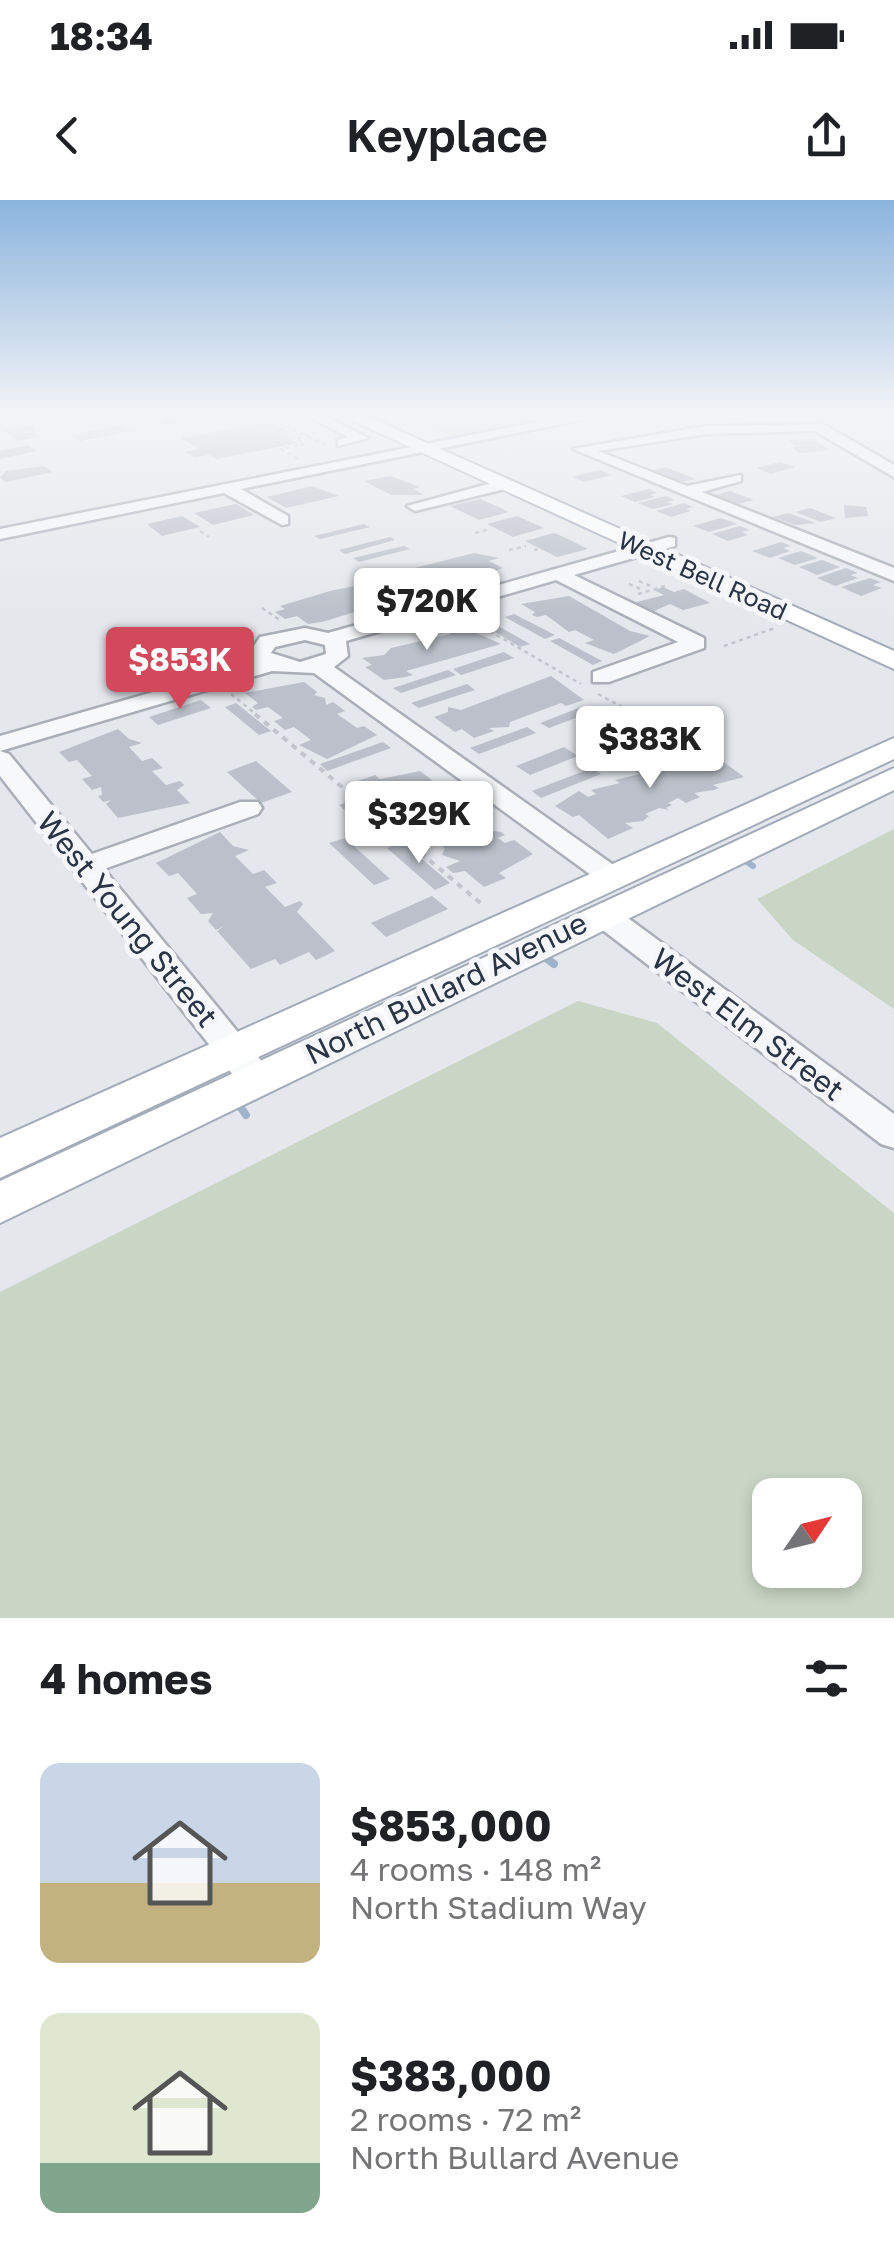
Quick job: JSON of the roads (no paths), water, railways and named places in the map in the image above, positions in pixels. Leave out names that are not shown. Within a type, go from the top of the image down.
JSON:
[{"type":"main road","name":"West Bell Road","points":[[492,480],[894,640]]},
{"type":"main road","name":"West Bell Road","points":[[521,480],[894,660]]},
{"type":"main road","name":"North Bullard Avenue","points":[[0,1202],[245,1066],[607,896],[894,747]]},
{"type":"main road","name":"North Bullard Avenue","points":[[607,896],[894,778]]},
{"type":"main road","name":"North Bullard Avenue","points":[[0,1159],[245,1066]]},
{"type":"street","points":[[0,534],[271,480]]},
{"type":"street","points":[[655,480],[894,575]]},
{"type":"street","points":[[683,492],[727,480]]},
{"type":"street","points":[[414,506],[503,485]]},
{"type":"street","points":[[397,496],[449,488]]},
{"type":"street","points":[[230,489],[282,520]]},
{"type":"street","points":[[818,545],[855,533]]},
{"type":"street","points":[[266,661],[262,647],[276,638],[305,634],[334,642],[632,558],[657,545]]},
{"type":"street","points":[[334,642],[657,545]]},
{"type":"street","points":[[564,578],[696,643],[601,676]]},
{"type":"street","points":[[0,734],[266,661],[294,669],[318,666],[337,656],[334,642]]},
{"type":"street","points":[[0,744],[266,661]]},
{"type":"street","name":"West Elm Street","points":[[318,666],[607,896],[894,1134]]},
{"type":"street","name":"West Young Street","points":[[0,760],[245,1066]]},
{"type":"street","points":[[86,866],[249,808]]},
{"type":"waterway","points":[[744,860],[753,866]]},
{"type":"waterway","points":[[546,958],[554,964]]},
{"type":"waterway","points":[[239,1105],[246,1115]]}]
